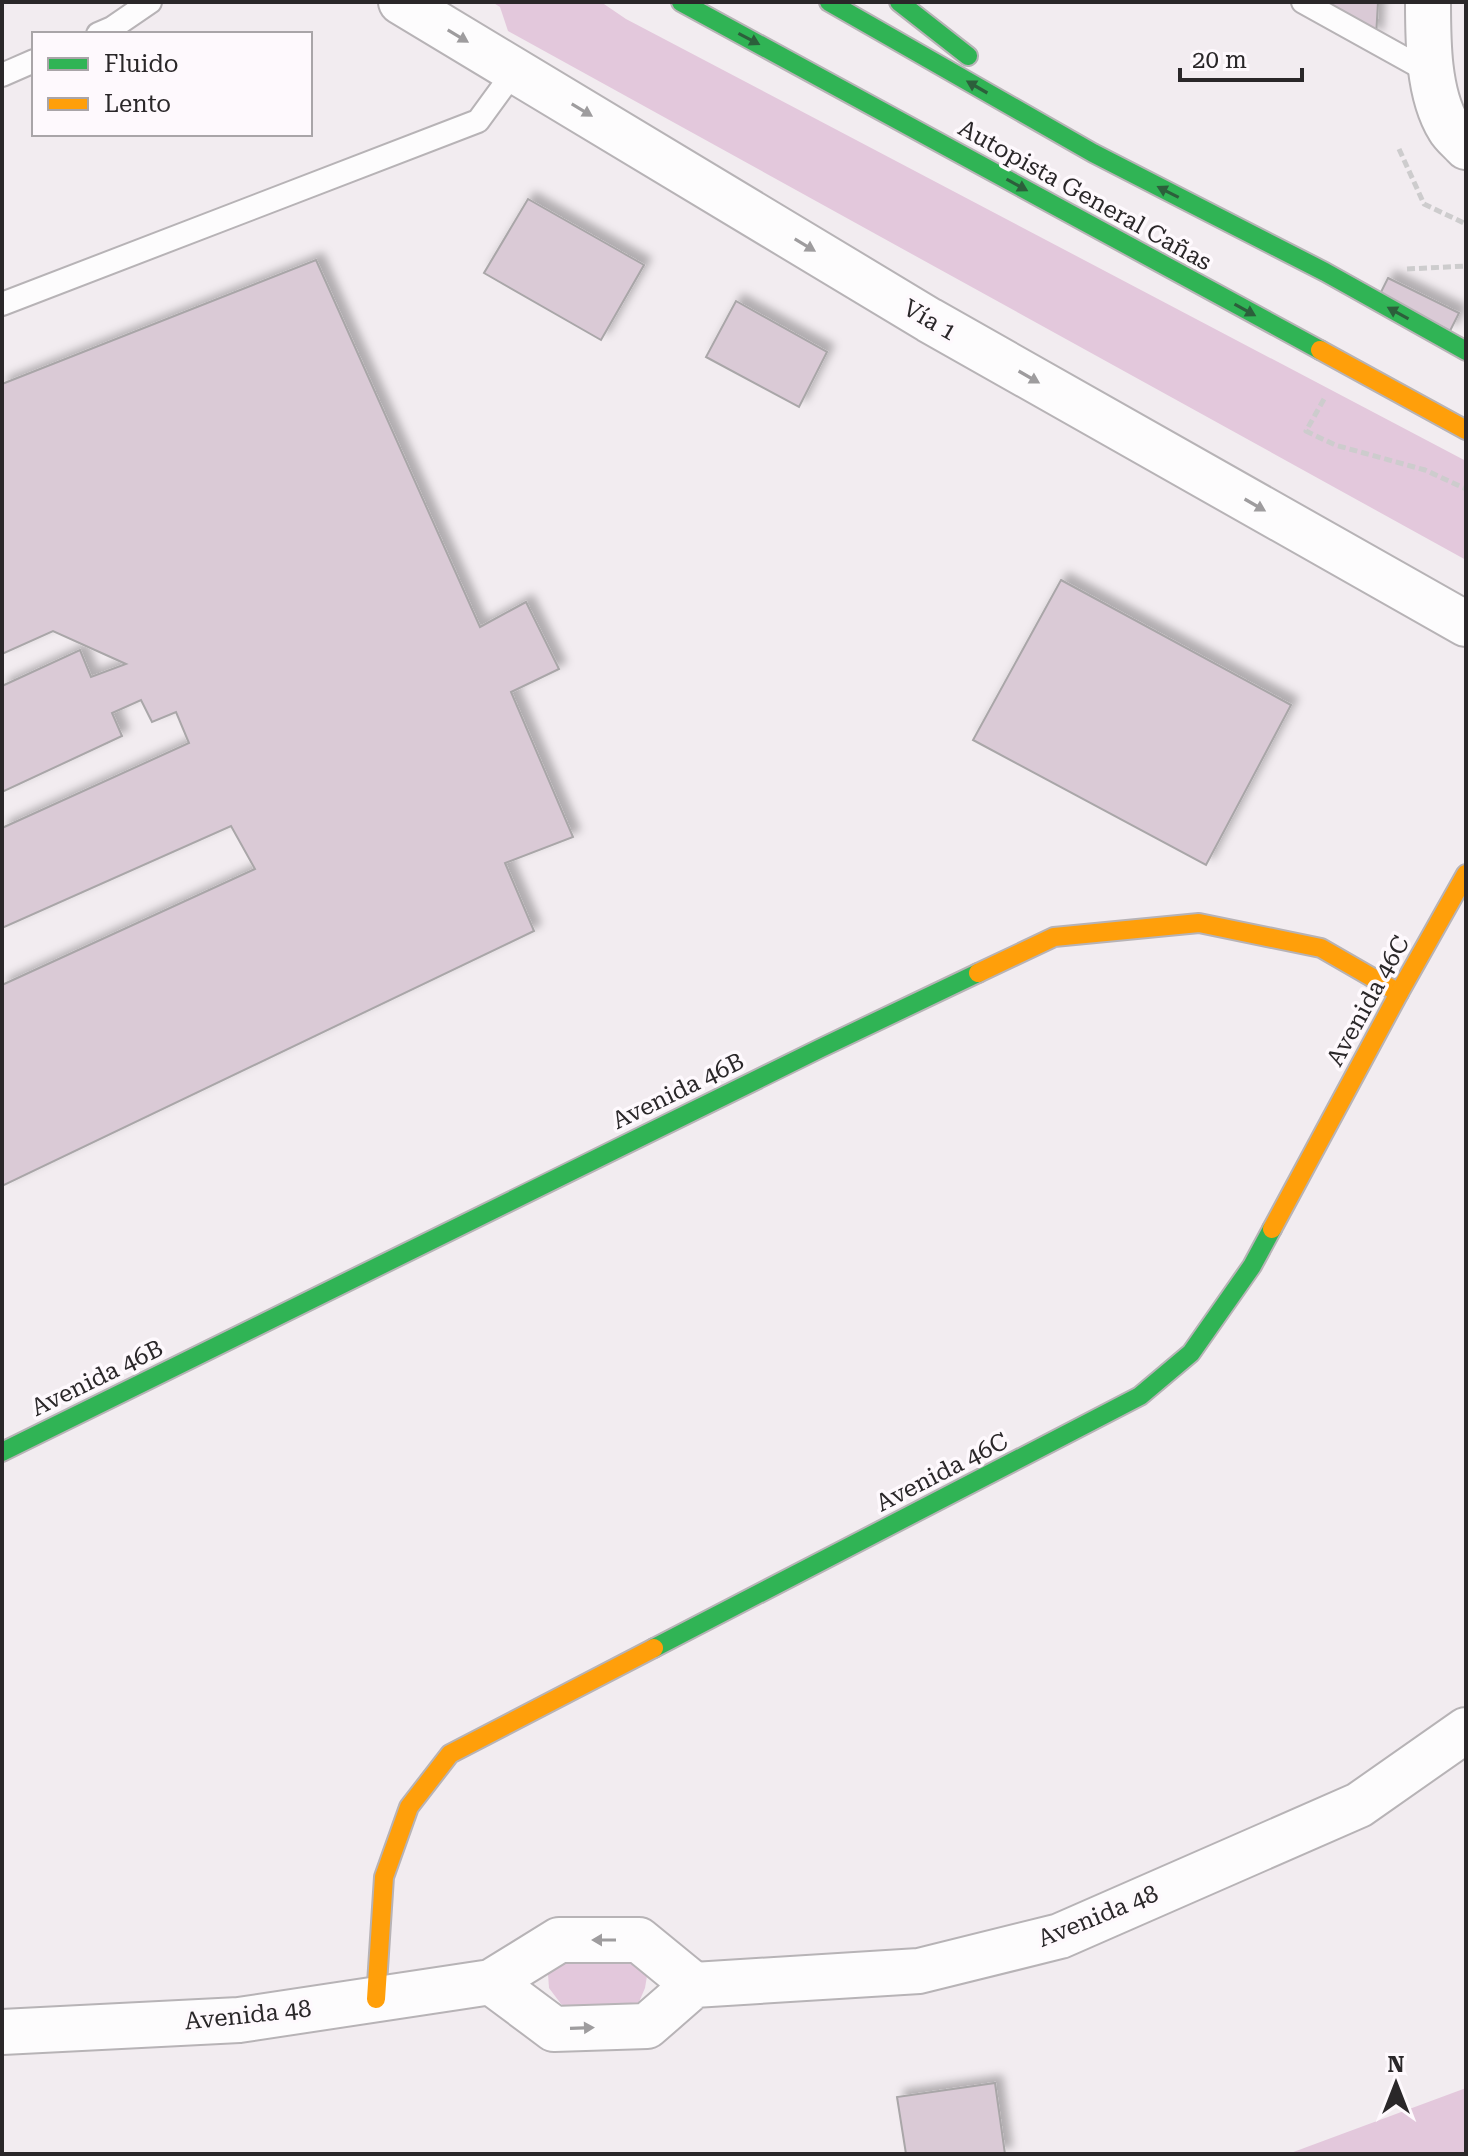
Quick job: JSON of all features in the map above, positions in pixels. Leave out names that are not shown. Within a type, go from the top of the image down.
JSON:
[{"type":"main road","name":"Autopista General Cañas","points":[[681,2],[1466,430]]},
{"type":"main road","name":"Autopista General Cañas","points":[[829,2],[1093,153],[1325,272],[1466,351]]},
{"type":"main road","points":[[899,2],[1093,153]]},
{"type":"main road","name":"Avenida 46C","points":[[376,1999],[384,1877],[409,1807],[450,1754],[1140,1396],[1191,1353],[1252,1266],[1466,874]]},
{"type":"main road","name":"Avenida 46B","points":[[2,1452],[835,1041],[1054,937],[1199,923],[1321,948],[1399,993]]},
{"type":"street","name":"Vía 1","points":[[401,2],[929,320],[1466,624]]},
{"type":"street","points":[[1428,2],[1431,73],[1436,97],[1449,128],[1466,147]]},
{"type":"street","name":"Avenida 48","points":[[2,2032],[239,2020],[491,1982],[559,1940],[639,1940],[694,1985],[919,1971],[1060,1936],[1359,1805],[1466,1730]]},
{"type":"street","points":[[491,1982],[554,2029],[647,2026],[694,1985]]},
{"type":"lane","points":[[103,32],[150,2]]},
{"type":"lane","points":[[1303,2],[1431,73]]},
{"type":"lane","points":[[2,75],[32,62]]},
{"type":"lane","points":[[2,304],[478,121],[516,69]]},
{"type":"path","points":[[1399,149],[1424,204],[1466,224]]},
{"type":"path","points":[[1406,269],[1466,266]]},
{"type":"path","points":[[1344,364],[1306,431],[1335,445],[1425,470],[1466,489]]},
{"type":"shaded area","points":[[492,2],[601,2],[626,19],[1466,461],[1466,560],[508,31],[500,7]]},
{"type":"shaded area","points":[[630,1954],[648,1970],[645,1988],[636,2009],[576,2013],[561,2004],[549,1988],[548,1974],[558,1959]]},
{"type":"shaded area","points":[[1466,2088],[1466,2154],[1288,2154]]},
{"type":"building","points":[[1314,2],[1378,2],[1376,37]]},
{"type":"building","points":[[528,199],[644,265],[601,340],[484,273]]},
{"type":"building","points":[[316,260],[480,627],[526,602],[559,669],[511,692],[573,837],[505,863],[534,931],[2,1186],[2,985],[255,869],[231,826],[2,928],[2,828],[189,743],[176,712],[152,722],[141,700],[112,713],[122,736],[2,792],[2,686],[80,650],[91,677],[126,664],[53,631],[2,654],[2,384]]},
{"type":"building","points":[[1388,278],[1459,313],[1450,331],[1380,294]]},
{"type":"building","points":[[736,301],[827,352],[799,407],[706,357]]},
{"type":"building","points":[[1061,580],[1291,705],[1206,865],[973,740]]},
{"type":"building","points":[[995,2083],[1005,2154],[906,2154],[897,2097]]},
{"type":"traffic: fast","points":[[681,2],[1320,350]]},
{"type":"traffic: fast","points":[[829,2],[1093,153],[1325,272],[1466,351]]},
{"type":"traffic: fast","points":[[899,2],[968,56]]},
{"type":"traffic: fast","points":[[2,1452],[978,973]]},
{"type":"traffic: fast","points":[[654,1648],[1140,1396],[1191,1353],[1252,1266],[1272,1229]]},
{"type":"traffic: slow","points":[[1320,350],[1466,430]]},
{"type":"traffic: slow","points":[[1272,1229],[1466,874]]},
{"type":"traffic: slow","points":[[978,973],[1054,937],[1199,923],[1321,948],[1399,993]]},
{"type":"traffic: slow","points":[[376,1999],[384,1877],[409,1807],[450,1754],[654,1648]]}]
